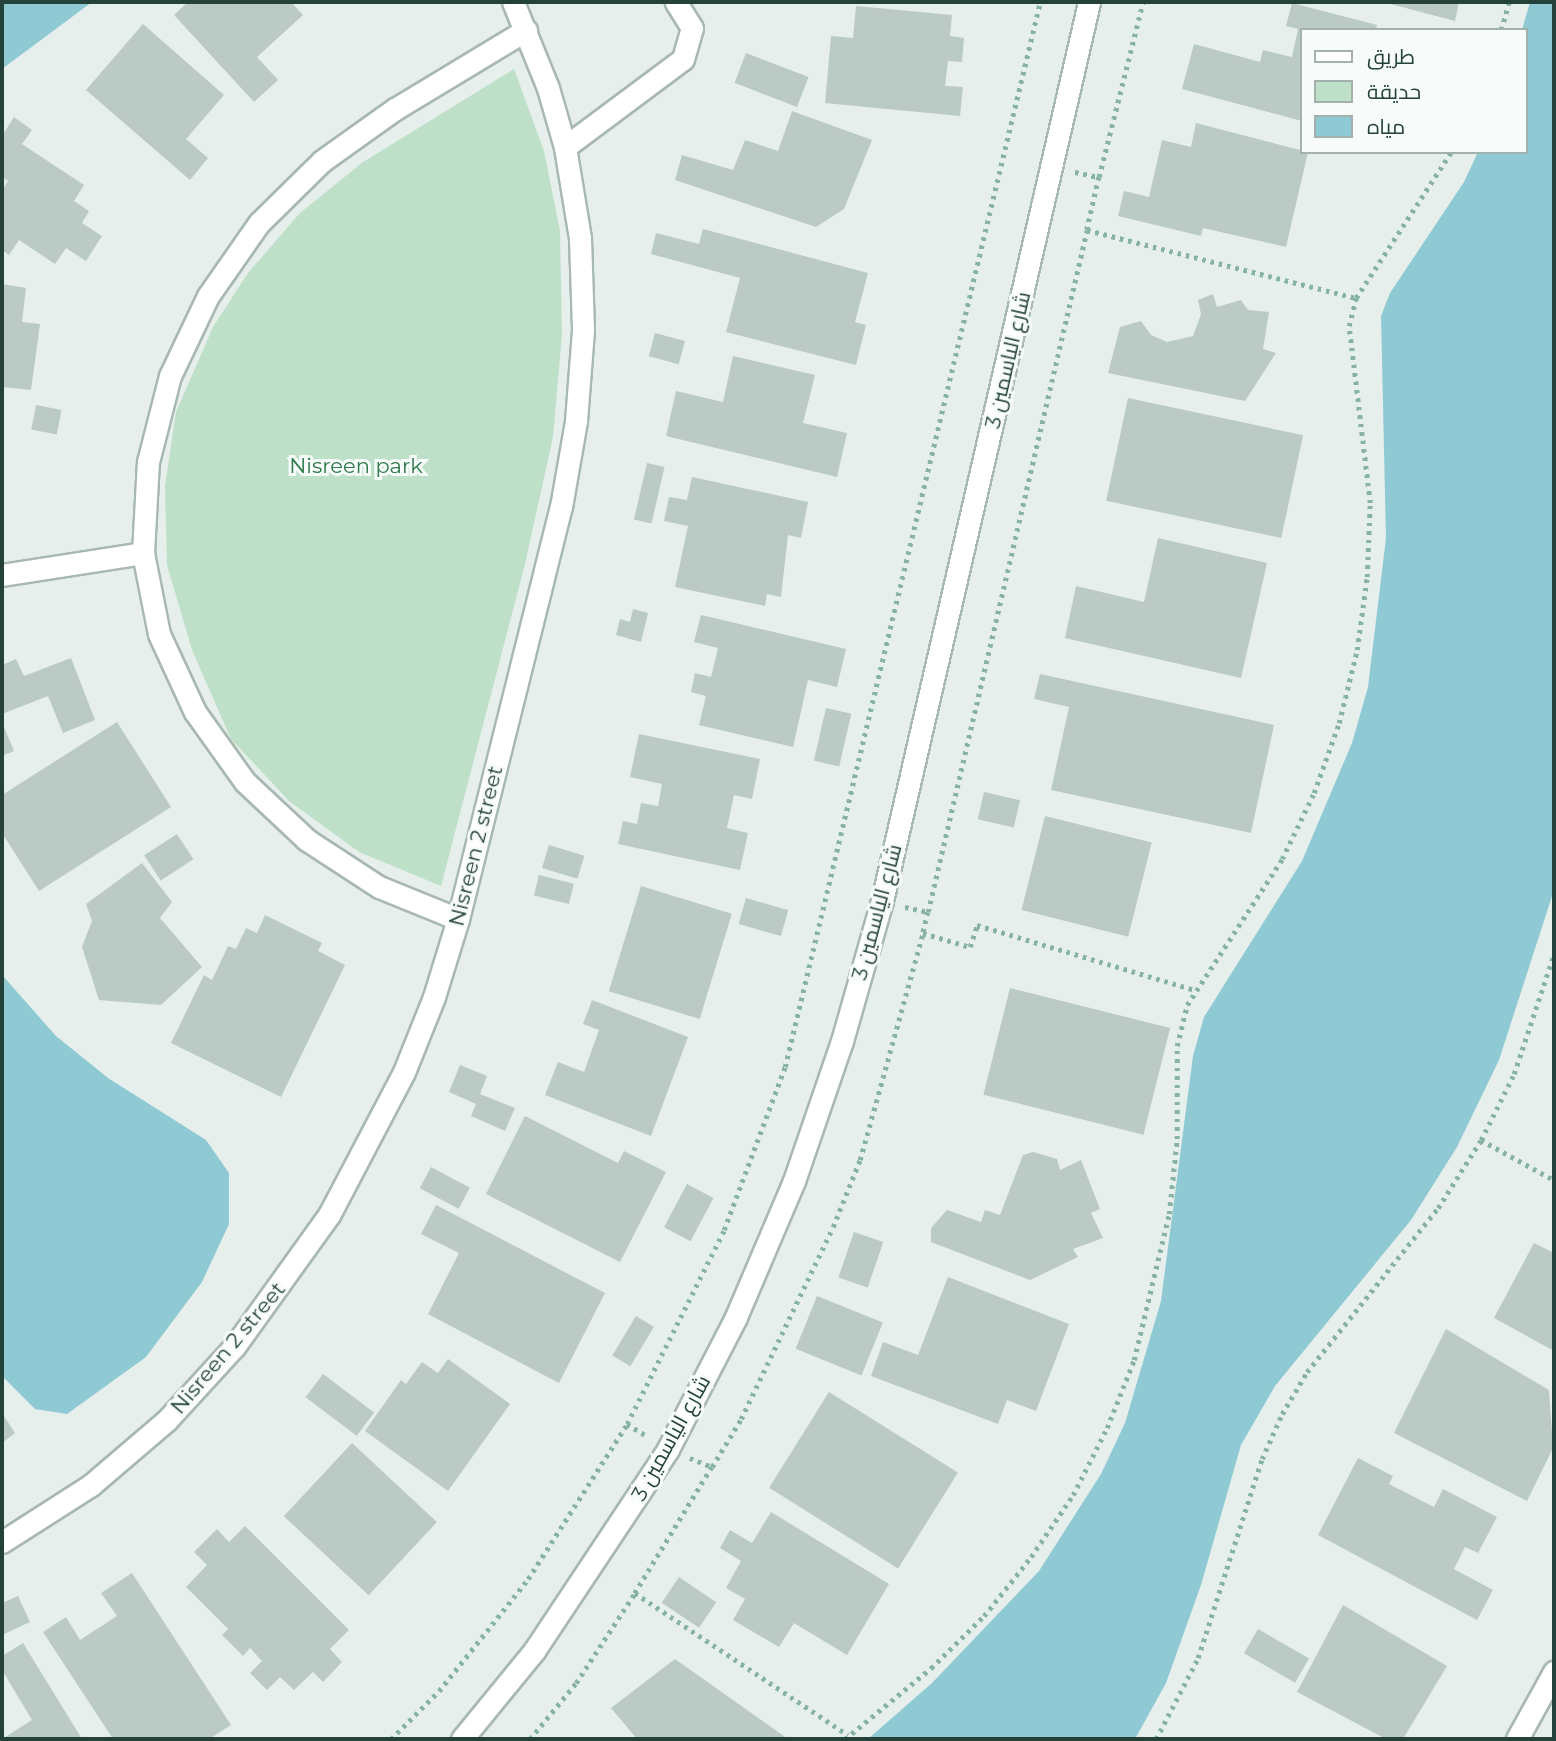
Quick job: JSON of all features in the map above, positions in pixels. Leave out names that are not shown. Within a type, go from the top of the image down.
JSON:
[{"type":"street","name":"Nisreen 2 street","points":[[2,1542],[91,1485],[167,1420],[284,1283],[342,1192],[404,1072],[458,919],[561,507],[576,421],[583,329],[580,238],[565,147],[526,30],[513,2]]},
{"type":"street","points":[[565,147],[683,59],[692,28],[676,2]]},
{"type":"street","name":"شارع الياسمين 3","points":[[462,1739],[534,1651],[668,1449],[736,1317],[794,1181],[842,1041],[882,901],[1089,2]]},
{"type":"street","points":[[458,919],[379,887],[307,840],[245,782],[195,712],[159,634],[143,553],[148,463],[170,376],[208,296],[259,223],[322,161],[395,109],[526,30]]},
{"type":"street","points":[[2,575],[143,553]]},
{"type":"street","points":[[1517,1739],[1554,1672]]},
{"type":"path","points":[[391,1739],[439,1690],[528,1579],[627,1424],[724,1230],[776,1092],[1040,2]]},
{"type":"path","points":[[530,1739],[576,1683],[635,1593],[741,1419],[833,1227],[860,1160],[923,933],[1099,177],[1143,2]]},
{"type":"path","points":[[1502,28],[1509,2]]},
{"type":"path","points":[[635,1593],[846,1737],[931,1668],[984,1616],[1073,1495],[1107,1428],[1137,1348],[1165,1238],[1177,1139],[1179,1029],[1195,990],[1282,859],[1314,793],[1339,723],[1357,650],[1367,577],[1370,503],[1349,326],[1356,298],[1425,197],[1450,154]]},
{"type":"path","points":[[1052,167],[1099,177]]},
{"type":"path","points":[[1087,230],[1356,298]]},
{"type":"path","points":[[882,901],[928,912]]},
{"type":"path","points":[[923,933],[970,947],[977,925],[1195,990]]},
{"type":"path","points":[[1156,1739],[1198,1658],[1262,1459],[1282,1414],[1307,1371],[1438,1208],[1481,1140],[1514,1074],[1554,954]]},
{"type":"path","points":[[1481,1140],[1554,1180]]},
{"type":"path","points":[[668,1449],[712,1467]]},
{"type":"green space","name":"Nisreen park","points":[[514,69],[544,151],[560,231],[562,334],[553,437],[525,564],[441,886],[359,852],[289,801],[231,739],[192,650],[167,565],[165,486],[176,412],[213,327],[248,273],[300,213],[363,162]]},
{"type":"water","points":[[2,2],[92,2],[2,69]]},
{"type":"water","points":[[1530,2],[1554,2],[1554,890],[1499,1060],[1457,1147],[1411,1220],[1275,1386],[1241,1445],[1201,1585],[1166,1683],[1135,1739],[868,1739],[932,1683],[1039,1571],[1101,1474],[1125,1423],[1161,1301],[1193,1056],[1204,1017],[1302,861],[1352,743],[1368,687],[1386,538],[1381,316],[1390,293],[1464,182],[1477,154],[1528,154],[1528,28],[1523,28]]},
{"type":"water","points":[[2,975],[56,1036],[108,1078],[206,1140],[229,1173],[229,1224],[202,1282],[146,1357],[67,1414],[35,1409],[2,1376]]},
{"type":"building","points":[[188,2],[291,2],[303,15],[257,57],[278,80],[254,102],[174,15]]},
{"type":"building","points":[[1383,2],[1459,2],[1455,21]]},
{"type":"building","points":[[1292,3],[1377,25],[1376,28],[1300,28],[1300,120],[1182,89],[1194,44],[1260,62],[1263,50],[1292,57],[1298,29],[1286,26]]},
{"type":"building","points":[[856,6],[952,15],[950,36],[964,38],[962,62],[948,61],[945,86],[963,87],[960,116],[825,103],[831,36],[853,38]]},
{"type":"building","points":[[143,24],[224,95],[186,139],[208,158],[190,180],[86,90]]},
{"type":"building","points":[[746,53],[809,77],[797,107],[735,83]]},
{"type":"building","points":[[792,111],[872,140],[844,209],[816,227],[675,180],[682,155],[733,170],[745,140],[778,151]]},
{"type":"building","points":[[14,117],[32,130],[22,144],[84,185],[74,201],[89,211],[82,223],[102,236],[86,261],[66,248],[55,264],[19,240],[9,255],[2,250],[2,190],[8,181],[2,177],[2,136]]},
{"type":"building","points":[[1196,123],[1308,154],[1286,247],[1203,228],[1201,236],[1118,216],[1124,191],[1149,197],[1162,140],[1191,147]]},
{"type":"building","points":[[703,229],[868,273],[855,322],[866,325],[856,365],[726,332],[740,278],[651,254],[656,233],[699,244]]},
{"type":"building","points":[[2,284],[26,288],[22,322],[40,324],[31,390],[2,387]]},
{"type":"building","points":[[1213,294],[1217,307],[1241,300],[1248,310],[1269,312],[1263,349],[1276,353],[1245,401],[1108,373],[1120,327],[1141,321],[1151,335],[1167,342],[1193,336],[1201,314],[1198,300]]},
{"type":"building","points":[[655,333],[685,341],[679,364],[649,356]]},
{"type":"building","points":[[733,356],[815,375],[803,423],[847,433],[837,477],[666,436],[676,391],[723,402]]},
{"type":"building","points":[[1128,398],[1303,435],[1281,538],[1106,501]]},
{"type":"building","points":[[36,405],[62,410],[57,435],[31,430]]},
{"type":"building","points":[[647,463],[665,467],[651,524],[634,520]]},
{"type":"building","points":[[692,477],[808,502],[801,538],[788,535],[781,597],[767,594],[765,606],[675,587],[688,526],[664,521],[669,497],[687,500]]},
{"type":"building","points":[[1158,538],[1267,563],[1241,678],[1065,638],[1076,586],[1144,602]]},
{"type":"building","points":[[633,609],[648,613],[641,642],[616,635],[620,619],[630,622]]},
{"type":"building","points":[[701,615],[846,649],[837,687],[808,680],[793,747],[699,725],[706,696],[691,692],[695,673],[711,677],[718,648],[694,642]]},
{"type":"building","points":[[71,658],[95,720],[63,733],[48,696],[2,714],[2,665],[16,659],[24,676]]},
{"type":"building","points":[[1040,674],[1274,725],[1251,833],[1051,790],[1069,707],[1034,699]]},
{"type":"building","points":[[826,708],[851,714],[839,766],[814,761]]},
{"type":"building","points":[[2,722],[14,751],[2,756]]},
{"type":"building","points":[[117,722],[171,807],[39,891],[2,833],[2,795]]},
{"type":"building","points":[[639,734],[760,759],[752,799],[734,795],[727,828],[748,833],[740,870],[618,844],[623,821],[637,824],[641,803],[658,806],[662,784],[630,777]]},
{"type":"building","points":[[984,792],[1020,800],[1014,828],[978,819]]},
{"type":"building","points":[[1045,816],[1152,843],[1128,937],[1022,910]]},
{"type":"building","points":[[177,834],[193,859],[161,880],[144,855]]},
{"type":"building","points":[[549,845],[584,856],[577,879],[542,868]]},
{"type":"building","points":[[142,863],[172,902],[160,918],[202,967],[161,1005],[99,1000],[82,947],[92,921],[86,904]]},
{"type":"building","points":[[539,875],[574,884],[569,904],[534,895]]},
{"type":"building","points":[[641,886],[732,914],[700,1019],[609,991]]},
{"type":"building","points":[[746,898],[788,910],[781,936],[739,924]]},
{"type":"building","points":[[265,915],[322,943],[318,951],[345,965],[281,1097],[171,1043],[204,975],[212,980],[228,946],[236,949],[246,928],[257,933]]},
{"type":"building","points":[[1010,988],[1170,1028],[1143,1135],[983,1095]]},
{"type":"building","points":[[592,1000],[688,1037],[651,1136],[545,1095],[558,1062],[584,1072],[599,1030],[583,1024]]},
{"type":"building","points":[[460,1065],[487,1076],[480,1094],[515,1108],[505,1131],[471,1116],[476,1104],[449,1092]]},
{"type":"building","points":[[525,1116],[618,1163],[624,1151],[666,1172],[620,1262],[486,1194]]},
{"type":"building","points":[[1033,1152],[1057,1159],[1060,1170],[1081,1160],[1100,1209],[1091,1213],[1103,1238],[1073,1249],[1078,1257],[1030,1280],[931,1242],[931,1228],[947,1210],[981,1222],[985,1210],[1000,1215],[1023,1155]]},
{"type":"building","points":[[431,1167],[470,1188],[459,1209],[420,1188]]},
{"type":"building","points":[[687,1184],[713,1198],[690,1241],[664,1227]]},
{"type":"building","points":[[436,1205],[605,1293],[559,1383],[428,1314],[459,1253],[421,1234]]},
{"type":"building","points":[[854,1232],[883,1242],[868,1287],[838,1277]]},
{"type":"building","points":[[1534,1243],[1554,1253],[1554,1351],[1494,1318]]},
{"type":"building","points":[[948,1277],[1069,1324],[1036,1411],[1007,1400],[998,1424],[871,1376],[883,1342],[918,1355]]},
{"type":"building","points":[[817,1296],[883,1323],[861,1375],[796,1349]]},
{"type":"building","points":[[636,1316],[654,1327],[630,1366],[612,1355]]},
{"type":"building","points":[[1446,1329],[1549,1390],[1553,1448],[1527,1501],[1394,1433]]},
{"type":"building","points":[[448,1359],[510,1404],[448,1491],[365,1431],[401,1380],[406,1384],[422,1362],[438,1373]]},
{"type":"building","points":[[323,1374],[374,1413],[357,1436],[306,1397]]},
{"type":"building","points":[[829,1392],[958,1473],[898,1568],[769,1488]]},
{"type":"building","points":[[2,1413],[15,1433],[2,1443]]},
{"type":"building","points":[[352,1443],[437,1522],[369,1595],[284,1516]]},
{"type":"building","points":[[1358,1458],[1393,1476],[1389,1484],[1434,1507],[1443,1489],[1497,1517],[1478,1553],[1465,1547],[1454,1569],[1493,1590],[1477,1620],[1318,1535]]},
{"type":"building","points":[[771,1512],[889,1584],[847,1655],[794,1623],[779,1647],[733,1620],[745,1599],[726,1588],[741,1561],[720,1548],[730,1530],[752,1543]]},
{"type":"building","points":[[245,1526],[349,1630],[330,1649],[342,1662],[323,1682],[313,1672],[294,1690],[280,1677],[267,1690],[250,1673],[262,1661],[250,1648],[243,1656],[222,1635],[228,1629],[186,1587],[207,1565],[194,1552],[217,1529],[229,1542]]},
{"type":"building","points":[[132,1573],[231,1725],[209,1739],[113,1739],[43,1632],[66,1617],[80,1640],[117,1616],[101,1593]]},
{"type":"building","points":[[679,1577],[716,1602],[699,1628],[662,1603]]},
{"type":"building","points":[[18,1596],[30,1622],[2,1635],[2,1603]]},
{"type":"building","points":[[1343,1605],[1447,1666],[1403,1739],[1386,1739],[1297,1692]]},
{"type":"building","points":[[1258,1629],[1309,1658],[1295,1683],[1244,1653]]},
{"type":"building","points":[[23,1643],[82,1739],[2,1739],[32,1720],[2,1670],[2,1656]]},
{"type":"building","points":[[675,1659],[788,1739],[637,1739],[611,1708]]}]
